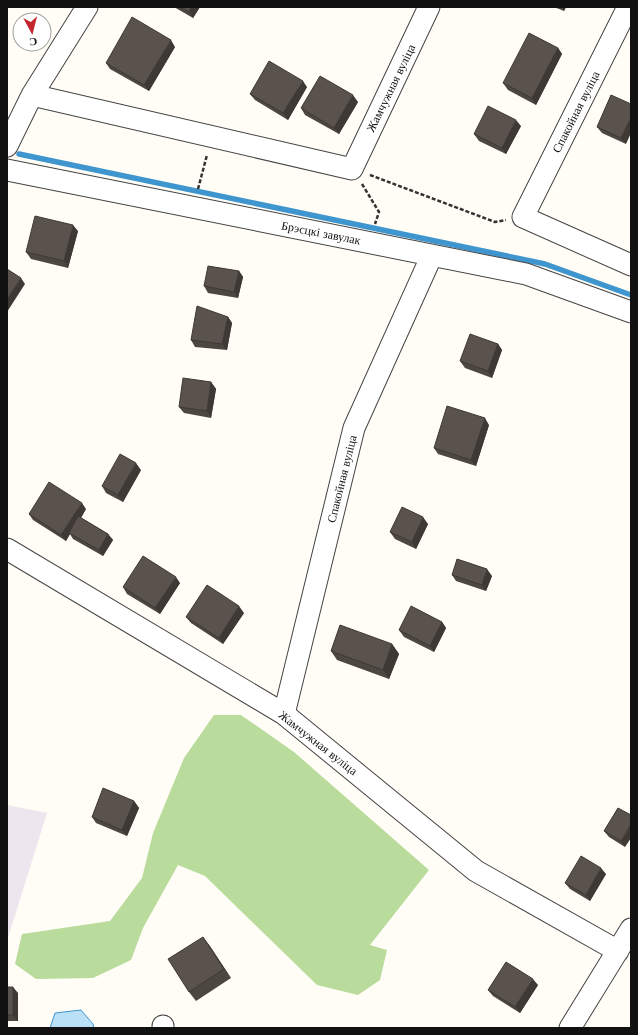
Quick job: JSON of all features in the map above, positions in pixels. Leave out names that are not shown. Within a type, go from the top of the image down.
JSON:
[{"type":"street","points":[[7,146],[32,95],[87,7]]},
{"type":"street","name":"Жамчужная вуліца","points":[[352,169],[429,7]]},
{"type":"street","name":"Спакойная вуліца","points":[[523,217],[628,7]]},
{"type":"street","points":[[32,95],[352,169]]},
{"type":"street","name":"Брэсцкі завулак","points":[[7,170],[526,274],[631,312]]},
{"type":"street","points":[[523,217],[631,266]]},
{"type":"street","name":"Спакойная вуліца","points":[[284,714],[354,428],[432,255]]},
{"type":"street","name":"Жамчужная вуліца","points":[[7,549],[284,714],[476,871],[618,951]]},
{"type":"street","points":[[570,1028],[631,928]]},
{"type":"path","points":[[194,207],[211,136]]},
{"type":"path","points":[[352,169],[379,212]]},
{"type":"path","points":[[352,169],[495,222],[523,217]]},
{"type":"shaded area","points":[[7,805],[47,813],[7,941]]},
{"type":"green space","points":[[214,715],[241,715],[294,752],[429,870],[370,945],[387,950],[380,980],[358,995],[317,985],[205,876],[178,865],[143,928],[131,960],[93,978],[36,979],[15,964],[22,934],[110,921],[142,878],[153,833],[184,758]]},
{"type":"water","points":[[81,1010],[93,1024],[94,1028],[50,1028],[55,1013]]},
{"type":"building","points":[[180,7],[191,7],[189,12]]},
{"type":"building","points":[[132,17],[171,40],[144,85],[106,63]]},
{"type":"building","points":[[529,33],[558,48],[532,98],[503,83]]},
{"type":"building","points":[[269,61],[303,81],[283,113],[250,94]]},
{"type":"building","points":[[320,76],[353,95],[334,128],[301,108]]},
{"type":"building","points":[[611,95],[631,104],[631,117],[621,138],[597,127]]},
{"type":"building","points":[[488,106],[516,120],[502,148],[474,134]]},
{"type":"building","points":[[35,216],[73,225],[64,261],[26,252]]},
{"type":"building","points":[[208,266],[239,271],[234,292],[204,286]]},
{"type":"building","points":[[7,269],[21,278],[7,299]]},
{"type":"building","points":[[197,306],[228,317],[222,344],[191,340]]},
{"type":"building","points":[[470,334],[498,344],[488,371],[460,361]]},
{"type":"building","points":[[183,378],[211,382],[207,411],[179,407]]},
{"type":"building","points":[[447,406],[485,418],[471,460],[434,448]]},
{"type":"building","points":[[120,454],[136,463],[118,495],[102,486]]},
{"type":"building","points":[[49,482],[82,503],[61,535],[29,514]]},
{"type":"building","points":[[402,507],[423,517],[412,542],[390,532]]},
{"type":"building","points":[[78,516],[108,534],[99,550],[69,533]]},
{"type":"building","points":[[143,556],[176,577],[155,608],[123,587]]},
{"type":"building","points":[[457,559],[487,569],[482,585],[452,575]]},
{"type":"building","points":[[207,585],[239,606],[219,638],[186,617]]},
{"type":"building","points":[[411,606],[442,622],[430,646],[399,630]]},
{"type":"building","points":[[340,625],[392,644],[383,670],[331,651]]},
{"type":"building","points":[[103,788],[134,801],[122,830],[92,817]]},
{"type":"building","points":[[618,808],[631,815],[631,824],[621,841],[604,831]]},
{"type":"building","points":[[581,856],[601,868],[586,895],[565,883]]},
{"type":"building","points":[[203,937],[224,969],[189,992],[168,959]]},
{"type":"building","points":[[506,962],[533,979],[515,1007],[488,990]]},
{"type":"building","points":[[7,987],[13,987],[13,1015],[7,1015]]},
{"type":"waterway","points":[[19,154],[545,264],[631,295]]}]
